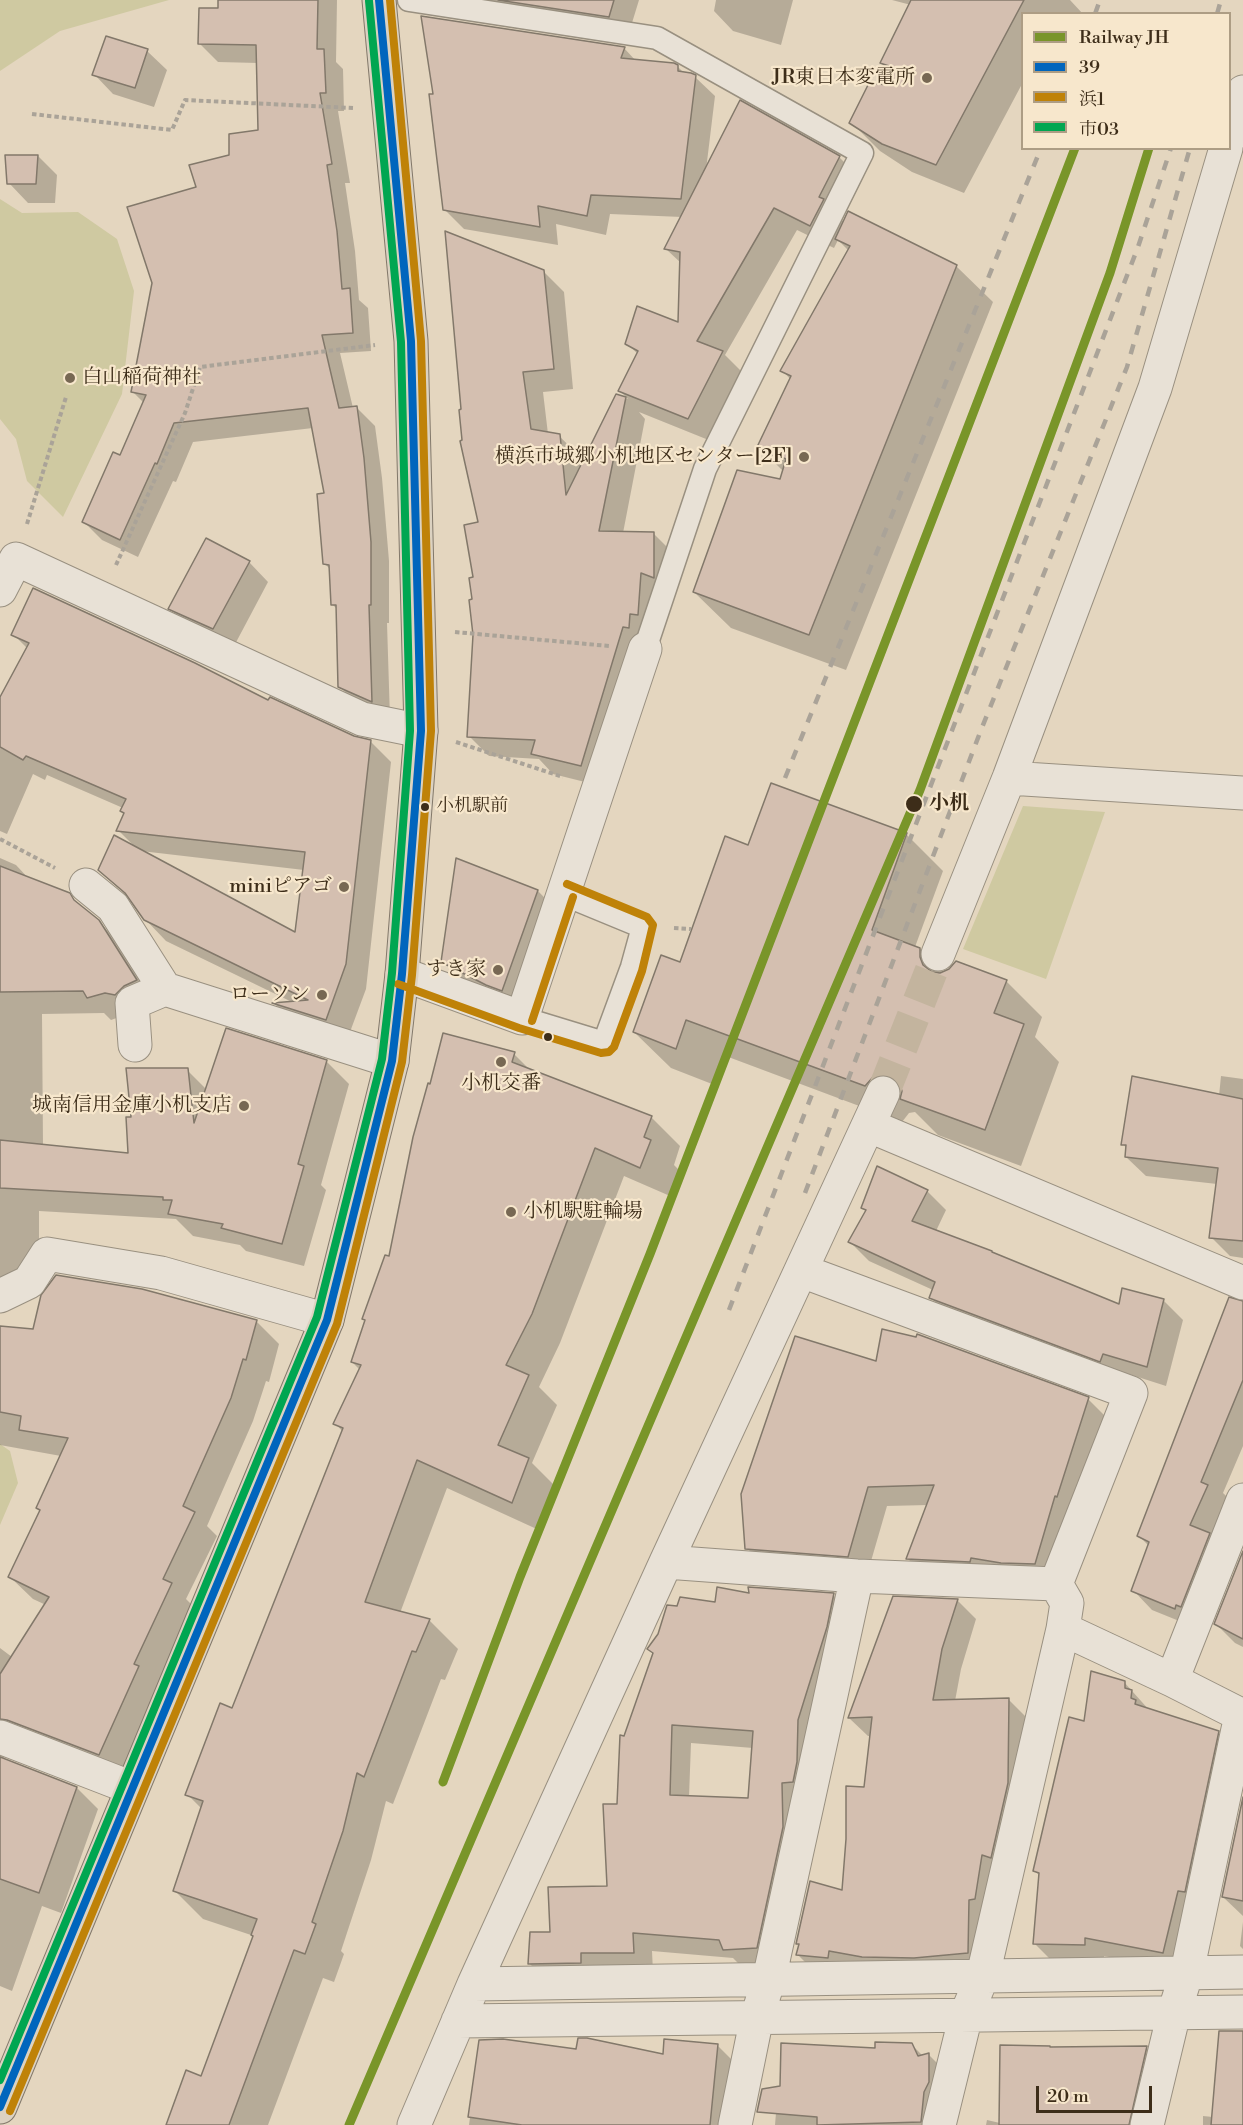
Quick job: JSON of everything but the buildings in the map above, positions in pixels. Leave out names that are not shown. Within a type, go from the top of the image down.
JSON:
[{"type":"main road","points":[[0,2107],[327,1320],[392,1061],[402,974],[421,730],[411,341],[379,0]]},
{"type":"street","points":[[1231,134],[1243,92]]},
{"type":"street","points":[[938,954],[1009,778],[1155,388],[1225,150]]},
{"type":"street","points":[[0,590],[8,555],[362,719],[421,730]]},
{"type":"street","points":[[402,974],[522,1018],[645,649]]},
{"type":"street","points":[[1009,778],[1243,793]]},
{"type":"street","points":[[86,885],[113,907],[165,990]]},
{"type":"street","points":[[135,1045],[132,1003],[165,990],[392,1061]]},
{"type":"street","points":[[414,2125],[474,1984],[666,1562],[870,1126],[883,1093]]},
{"type":"street","points":[[870,1126],[1243,1283]]},
{"type":"street","points":[[0,1296],[29,1282],[47,1254],[161,1274],[327,1320]]},
{"type":"street","points":[[802,1271],[1131,1393],[1056,1584]]},
{"type":"street","points":[[1172,1680],[1243,1500]]},
{"type":"street","points":[[666,1562],[857,1576],[1056,1584]]},
{"type":"street","points":[[735,2125],[857,1576]]},
{"type":"street","points":[[939,2125],[966,2015],[983,1975],[1063,1629],[1067,1603],[1056,1584]]},
{"type":"street","points":[[1063,1629],[1242,1715],[1187,1972],[1174,2013],[1147,2125]]},
{"type":"street","points":[[0,1737],[132,1788]]},
{"type":"street","points":[[474,1984],[1243,1971]]},
{"type":"street","points":[[458,2021],[1243,2012]]},
{"type":"lane","points":[[409,0],[657,38],[862,153],[705,469],[645,649]]},
{"type":"lane","points":[[522,1018],[604,1043],[632,967],[643,927],[563,894]]},
{"type":"path","points":[[32,114],[172,130],[185,100],[390,110]]},
{"type":"path","points":[[101,599],[185,413],[200,367],[411,341]]},
{"type":"path","points":[[8,555],[66,397]]},
{"type":"path","points":[[419,628],[645,649]]},
{"type":"path","points":[[421,730],[599,789]]},
{"type":"path","points":[[0,839],[86,885]]},
{"type":"shaded area","points":[[0,0],[169,0],[60,31],[0,71]]},
{"type":"shaded area","points":[[0,199],[22,213],[78,212],[117,239],[134,291],[122,394],[63,517],[27,481],[16,439],[0,419]]},
{"type":"shaded area","points":[[1023,806],[1105,812],[1046,979],[963,949]]},
{"type":"shaded area","points":[[0,1444],[10,1451],[18,1483],[0,1525]]},
{"type":"tunnel","points":[[883,1093],[938,954]]},
{"type":"railway","points":[[1096,12],[1100,0]]},
{"type":"railway","points":[[1218,12],[1221,0]]},
{"type":"railway","points":[[785,778],[1040,150]]},
{"type":"railway","points":[[729,1310],[1138,247],[1170,150]]},
{"type":"railway","points":[[805,1193],[981,730],[1127,367],[1189,150]]},
{"type":"rail line","name":"JH","points":[[443,1782],[520,1577],[650,1254],[1074,150]]},
{"type":"rail line","name":"JH","points":[[349,2125],[920,790],[1110,273],[1148,150]]},
{"type":"transit line","name":"39","points":[[0,2107],[327,1320],[392,1061],[402,974],[421,731],[411,341],[379,0]]},
{"type":"transit line","name":"浜1","points":[[10,2111],[337,1324],[402,1062],[412,975],[431,731],[421,341],[390,0]]},
{"type":"transit line","name":"市03","points":[[0,2080],[317,1317],[382,1059],[392,973],[410,731],[401,342],[369,1]]},
{"type":"transit line","name":"浜1","points":[[398,984],[519,1028],[601,1053],[609,1052],[614,1047],[642,971],[653,925],[647,917],[567,884]]},
{"type":"transit line","name":"浜1","points":[[532,1021],[573,897]]},
{"type":"place","name":"JR東日本変電所","points":[[927,78]]},
{"type":"place","name":"白山稲荷神社","points":[[70,378]]},
{"type":"place","name":"横浜市城郷小机地区センター[2F]","points":[[804,457]]},
{"type":"place","name":"小机","points":[[914,804]]},
{"type":"place","name":"小机駅前","points":[[425,807]]},
{"type":"place","name":"miniピアゴ","points":[[344,887]]},
{"type":"place","name":"すき家","points":[[498,970]]},
{"type":"place","name":"ローソン","points":[[322,995]]},
{"type":"place","name":"小机交番","points":[[501,1062]]},
{"type":"place","name":"城南信用金庫小机支店","points":[[244,1106]]},
{"type":"place","name":"小机駅駐輪場","points":[[511,1212]]}]
